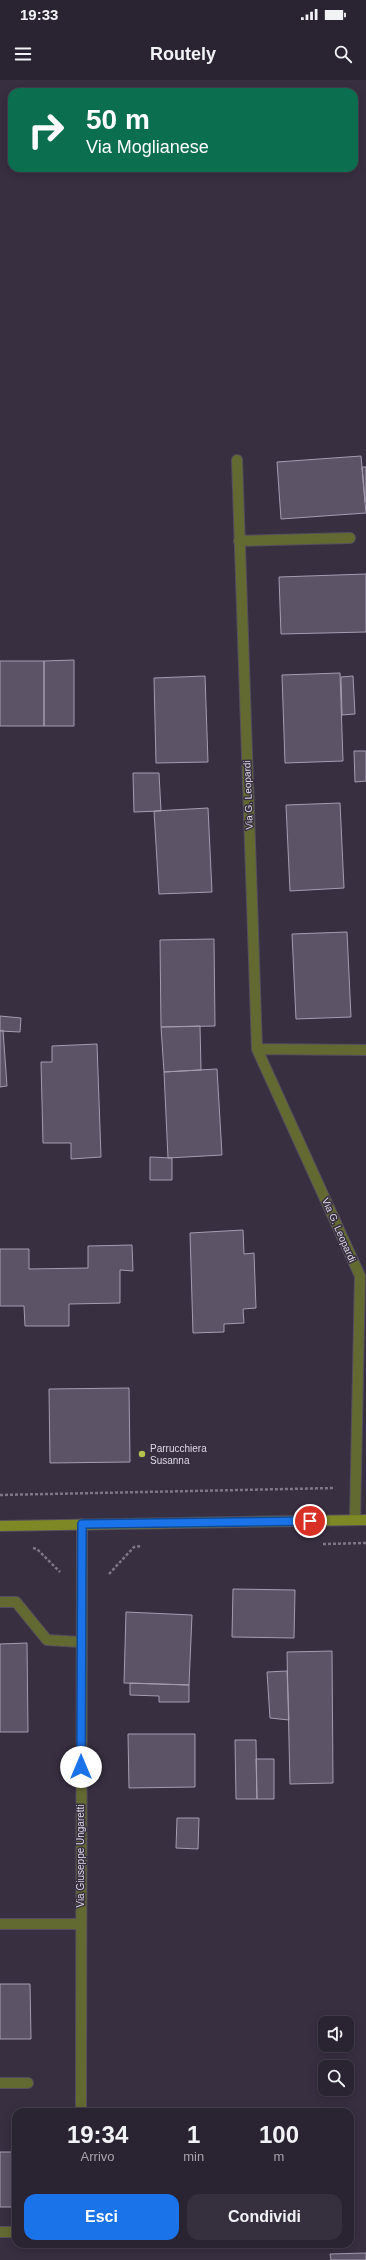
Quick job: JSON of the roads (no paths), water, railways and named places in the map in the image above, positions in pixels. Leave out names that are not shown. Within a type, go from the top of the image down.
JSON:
[{"type":"main road","points":[[0,1526],[366,1520]]},
{"type":"street","name":"Via G. Leopardi","points":[[237,460],[257,1049],[360,1276],[355,1520]]},
{"type":"street","points":[[239,541],[350,538]]},
{"type":"street","points":[[257,1049],[365,1050]]},
{"type":"street","name":"Via Giuseppe Ungaretti","points":[[81,2108],[80,1924],[82,1524]]},
{"type":"street","points":[[0,1602],[16,1602],[47,1640],[81,1642]]},
{"type":"street","points":[[0,1924],[80,1924]]},
{"type":"street","points":[[0,2083],[28,2083]]},
{"type":"street","points":[[0,2232],[12,2232]]},
{"type":"place","name":"Parrucchiera Susanna","points":[[142,1454]]}]
